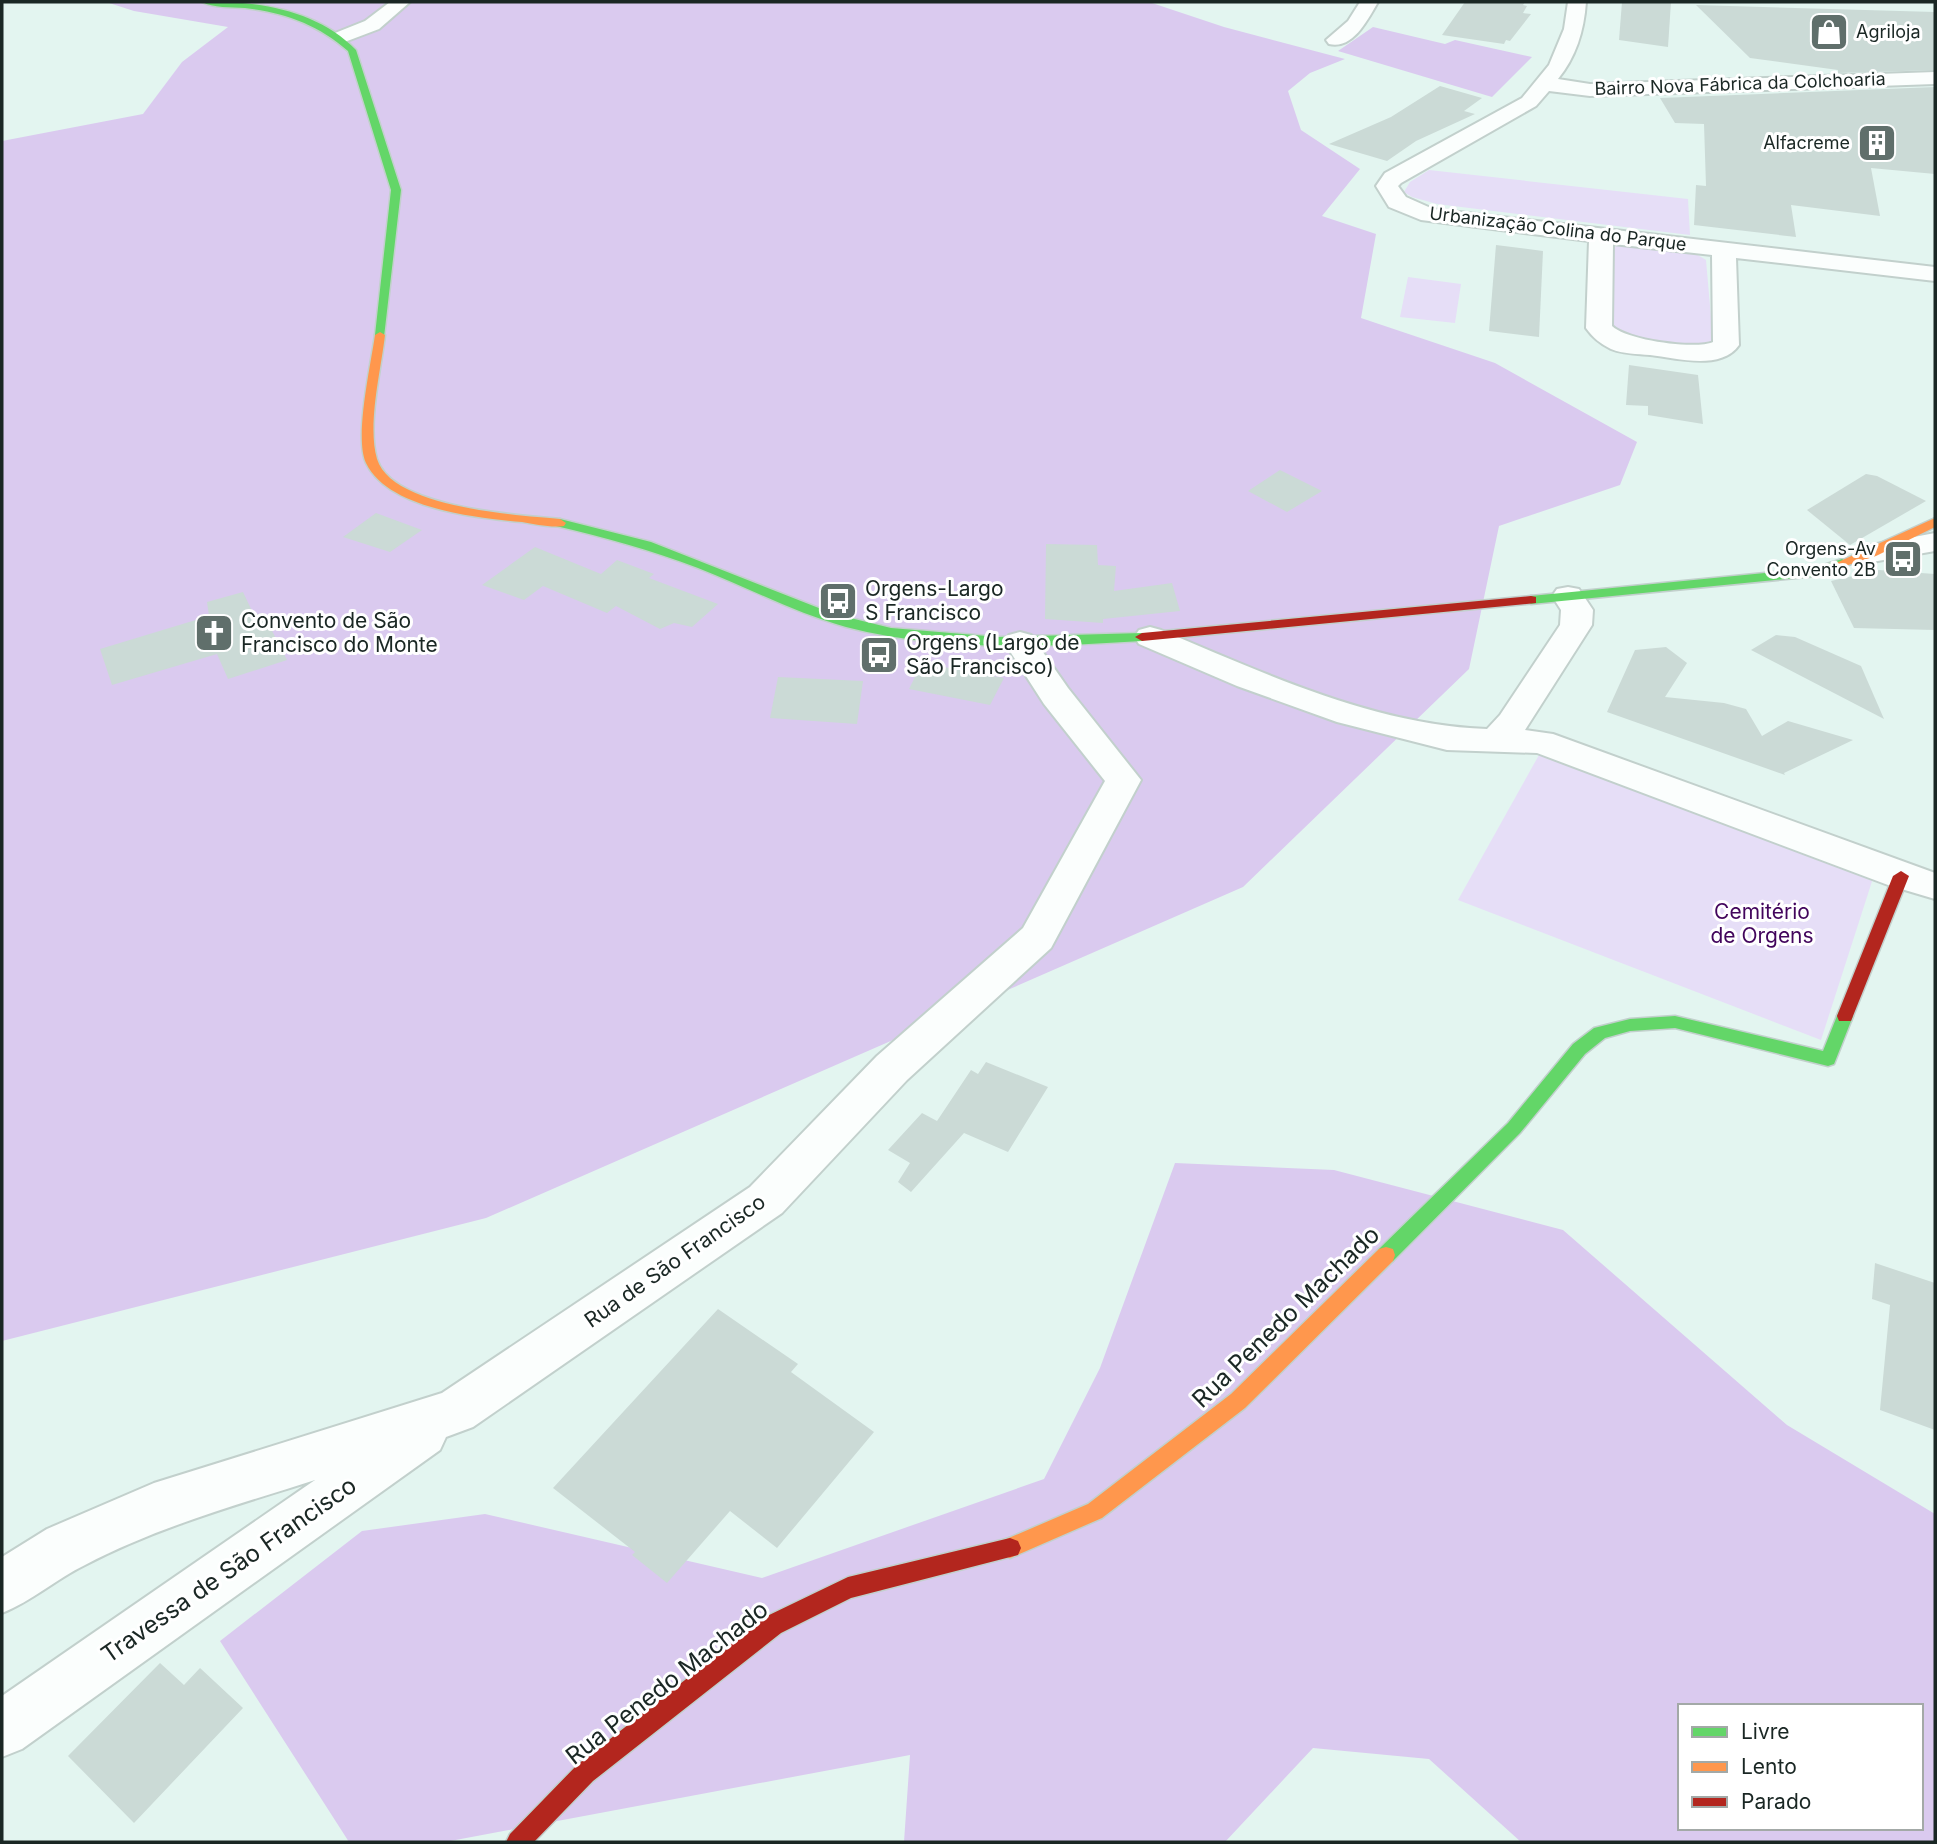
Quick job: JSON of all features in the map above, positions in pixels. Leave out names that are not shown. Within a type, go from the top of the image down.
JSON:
[{"type":"street","points":[[206,2],[284,10],[306,17],[342,37],[352,50],[396,190],[369,434],[372,463],[387,480],[413,498],[440,507],[564,524],[628,538],[854,625],[887,632],[1020,642],[1150,637],[1817,572],[1932,531]]},
{"type":"street","points":[[342,37],[372,25],[401,2]]},
{"type":"street","points":[[1336,40],[1355,25],[1369,2]]},
{"type":"street","name":"Urbanização Colina do Parque","points":[[1577,2],[1574,29],[1558,66],[1546,84],[1519,109],[1394,178],[1387,186],[1397,202],[1429,215],[1935,274]]},
{"type":"street","name":"Bairro Nova Fábrica da Colchoaria","points":[[1546,84],[1590,90],[1935,78]]},
{"type":"street","points":[[1601,235],[1600,328],[1606,336],[1622,344],[1698,353],[1716,351],[1726,345],[1724,250]]},
{"type":"street","points":[[1496,740],[1512,723],[1576,625],[1577,610],[1568,597]]},
{"type":"street","points":[[1150,637],[1249,679],[1349,715],[1447,739],[1541,742],[1901,876],[1935,886]]},
{"type":"street","name":"Rua de São Francisco","points":[[2,1587],[65,1547],[154,1508],[456,1410],[766,1200],[892,1068],[1037,938],[1123,780],[1056,696],[1020,642]]},
{"type":"street","name":"Rua Penedo Machado","points":[[518,1842],[585,1773],[772,1625],[848,1588],[1009,1548],[1095,1511],[1238,1401],[1514,1128],[1579,1049],[1600,1033],[1630,1025],[1675,1022],[1828,1059],[1901,876]]},
{"type":"street","name":"Travessa de São Francisco","points":[[2,1729],[456,1410]]},
{"type":"green space","points":[[1429,170],[1688,199],[1690,235],[1437,204],[1404,192],[1410,182]]},
{"type":"green space","points":[[1620,244],[1691,251],[1706,260],[1713,340],[1708,347],[1658,344],[1610,329],[1613,248]]},
{"type":"green space","points":[[1408,277],[1461,284],[1455,323],[1400,317]]},
{"type":"green space","name":"Cemitério de Orgens","points":[[1539,755],[1875,872],[1821,1040],[1458,900]]},
{"type":"shaded area","points":[[106,2],[1149,2],[1224,27],[1345,59],[1310,73],[1288,91],[1301,130],[1360,169],[1322,216],[1376,234],[1361,318],[1495,363],[1637,442],[1620,485],[1499,526],[1469,669],[1243,887],[486,1218],[2,1341],[2,141],[143,114],[182,62],[228,27],[134,11]]},
{"type":"shaded area","points":[[1373,27],[1445,44],[1455,40],[1532,57],[1492,97],[1338,51]]},
{"type":"shaded area","points":[[1175,1163],[1334,1170],[1563,1230],[1787,1425],[1935,1514],[1935,1842],[1521,1842],[1429,1759],[1313,1748],[1225,1842],[904,1842],[910,1755],[445,1842],[349,1842],[220,1641],[362,1531],[485,1514],[762,1578],[1044,1479],[1100,1368]]},
{"type":"building","points":[[1465,2],[1525,2],[1523,5],[1527,6],[1523,13],[1531,14],[1510,41],[1506,40],[1504,44],[1442,35]]},
{"type":"building","points":[[1622,2],[1671,2],[1668,47],[1619,40]]},
{"type":"building","name":"Agriloja","points":[[1696,5],[1935,12],[1935,70],[1838,73],[1838,70],[1750,58]]},
{"type":"building","points":[[1440,86],[1482,98],[1464,111],[1475,114],[1416,141],[1387,161],[1329,144],[1391,117]]},
{"type":"building","points":[[1935,87],[1935,174],[1871,168],[1880,216],[1791,205],[1796,237],[1694,225],[1696,185],[1706,186],[1704,124],[1675,123],[1660,98]]},
{"type":"building","points":[[1496,245],[1543,251],[1539,337],[1489,331]]},
{"type":"building","points":[[1629,365],[1698,375],[1703,424],[1648,415],[1648,406],[1626,405]]},
{"type":"building","points":[[1280,470],[1322,491],[1287,512],[1248,491]]},
{"type":"building","points":[[1866,474],[1877,476],[1926,501],[1850,545],[1807,510]]},
{"type":"building","points":[[376,513],[422,530],[390,552],[343,537]]},
{"type":"building","points":[[1046,544],[1097,545],[1098,565],[1116,566],[1114,591],[1172,583],[1180,611],[1103,619],[1103,623],[1045,619]]},
{"type":"building","points":[[535,547],[601,574],[617,560],[654,574],[649,578],[718,604],[692,627],[674,623],[660,629],[616,606],[607,613],[543,586],[524,600],[482,585]]},
{"type":"building","points":[[1879,570],[1935,574],[1935,630],[1854,628],[1831,581]]},
{"type":"building","name":"Convento de São Francisco do Monte","points":[[243,592],[254,615],[263,613],[287,660],[228,679],[217,654],[112,685],[100,649],[209,616],[207,602]]},
{"type":"building","points":[[1776,635],[1795,637],[1861,666],[1884,719],[1751,650]]},
{"type":"building","points":[[1666,647],[1687,663],[1665,697],[1724,703],[1746,709],[1762,736],[1788,721],[1853,740],[1784,773],[1785,775],[1607,712],[1635,650]]},
{"type":"building","points":[[922,663],[1004,678],[990,705],[909,689]]},
{"type":"building","points":[[778,677],[863,681],[857,724],[770,718]]},
{"type":"building","points":[[986,1062],[1048,1087],[1008,1152],[964,1133],[911,1192],[898,1182],[910,1163],[888,1150],[922,1113],[937,1121],[971,1070],[978,1074]]},
{"type":"building","points":[[1875,1263],[1935,1283],[1935,1430],[1880,1410],[1890,1305],[1872,1299]]},
{"type":"building","points":[[718,1309],[798,1364],[791,1372],[874,1432],[777,1548],[730,1511],[667,1583],[632,1555],[635,1552],[553,1488]]},
{"type":"building","points":[[160,1663],[184,1685],[200,1668],[243,1708],[134,1823],[68,1756]]},
{"type":"traffic: fast","points":[[206,2],[284,12],[319,26],[352,50],[396,190],[380,335]]},
{"type":"traffic: fast","points":[[560,523],[647,545],[839,620],[891,632],[999,642],[1142,637]]},
{"type":"traffic: fast","points":[[1531,600],[1817,572],[1842,563]]},
{"type":"traffic: fast","points":[[1386,1255],[1514,1128],[1579,1049],[1600,1033],[1630,1025],[1675,1022],[1828,1059],[1845,1016]]},
{"type":"traffic: slow","points":[[380,335],[371,400],[369,452],[372,463],[384,479],[404,492],[428,502],[485,514],[560,523]]},
{"type":"traffic: slow","points":[[1842,563],[1872,553],[1935,522]]},
{"type":"traffic: slow","points":[[1010,1548],[1095,1511],[1238,1401],[1386,1255]]},
{"type":"traffic: jam","points":[[1142,637],[1531,600]]},
{"type":"traffic: jam","points":[[1845,1016],[1901,876]]},
{"type":"traffic: jam","points":[[518,1842],[585,1773],[773,1625],[848,1588],[1010,1548]]},
{"type":"place","name":"Agriloja","points":[[1829,32]]},
{"type":"place","name":"Alfacreme","points":[[1877,143]]},
{"type":"place","name":"Orgens-Av Convento 2B","points":[[1903,559]]},
{"type":"place","name":"Orgens-Largo S Francisco","points":[[838,601]]},
{"type":"place","name":"Convento de São Francisco do Monte","points":[[214,633]]},
{"type":"place","name":"Orgens (Largo de São Francisco)","points":[[879,655]]}]
